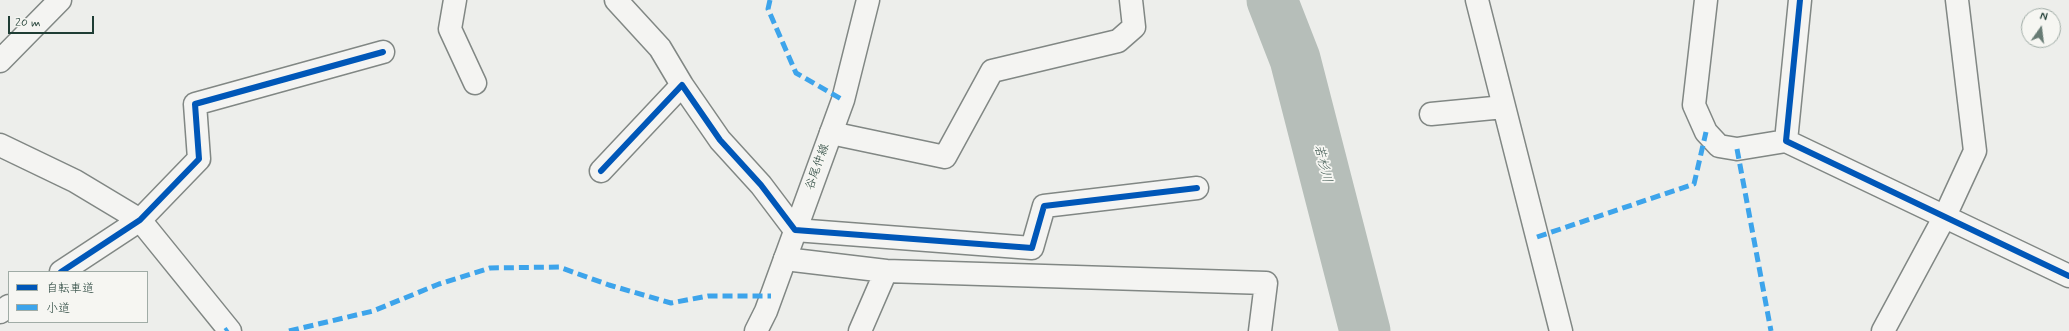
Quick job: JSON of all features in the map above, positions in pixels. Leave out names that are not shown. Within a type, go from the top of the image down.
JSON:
[{"type":"street","points":[[0,61],[60,0]]},
{"type":"street","points":[[455,0],[450,29],[474,83]]},
{"type":"street","points":[[616,0],[660,48],[682,85],[720,140],[761,185],[795,230],[1032,248],[1044,206],[1197,188]]},
{"type":"street","name":"谷尾仲線","points":[[756,331],[785,259],[843,100],[868,0]]},
{"type":"street","points":[[831,133],[945,157],[992,71],[1118,41],[1134,27],[1131,0]]},
{"type":"street","points":[[1477,0],[1561,331]]},
{"type":"street","points":[[1706,0],[1694,105],[1706,132],[1719,146],[1737,149],[1786,141],[2069,276]]},
{"type":"street","points":[[1786,141],[1800,0]]},
{"type":"street","points":[[1883,331],[1945,216],[1975,151],[1957,0]]},
{"type":"street","points":[[63,271],[140,220],[199,159],[196,104],[383,52]]},
{"type":"street","points":[[601,171],[682,85]]},
{"type":"street","points":[[1431,114],[1504,107]]},
{"type":"street","points":[[0,145],[75,182],[140,220],[230,331]]},
{"type":"street","points":[[785,259],[886,271],[1266,283],[1260,331]]},
{"type":"street","points":[[860,331],[886,271]]},
{"type":"waterway","name":"若杉川","points":[[1272,0],[1295,59],[1365,331]]},
{"type":"marked path","points":[[770,0],[768,9],[796,73],[843,100]]},
{"type":"marked path","points":[[1537,237],[1694,184],[1706,132]]},
{"type":"marked path","points":[[1737,149],[1771,331]]},
{"type":"marked path","points":[[289,331],[373,311],[439,284],[490,268],[559,267],[609,285],[671,303],[708,296],[771,296]]},
{"type":"cycle path","points":[[1800,0],[1786,141],[2069,276]]},
{"type":"cycle path","points":[[63,271],[140,220],[199,159],[195,104],[383,52]]},
{"type":"cycle path","points":[[601,171],[682,85],[720,140],[761,185],[795,230],[1032,248],[1044,206],[1197,188]]}]
